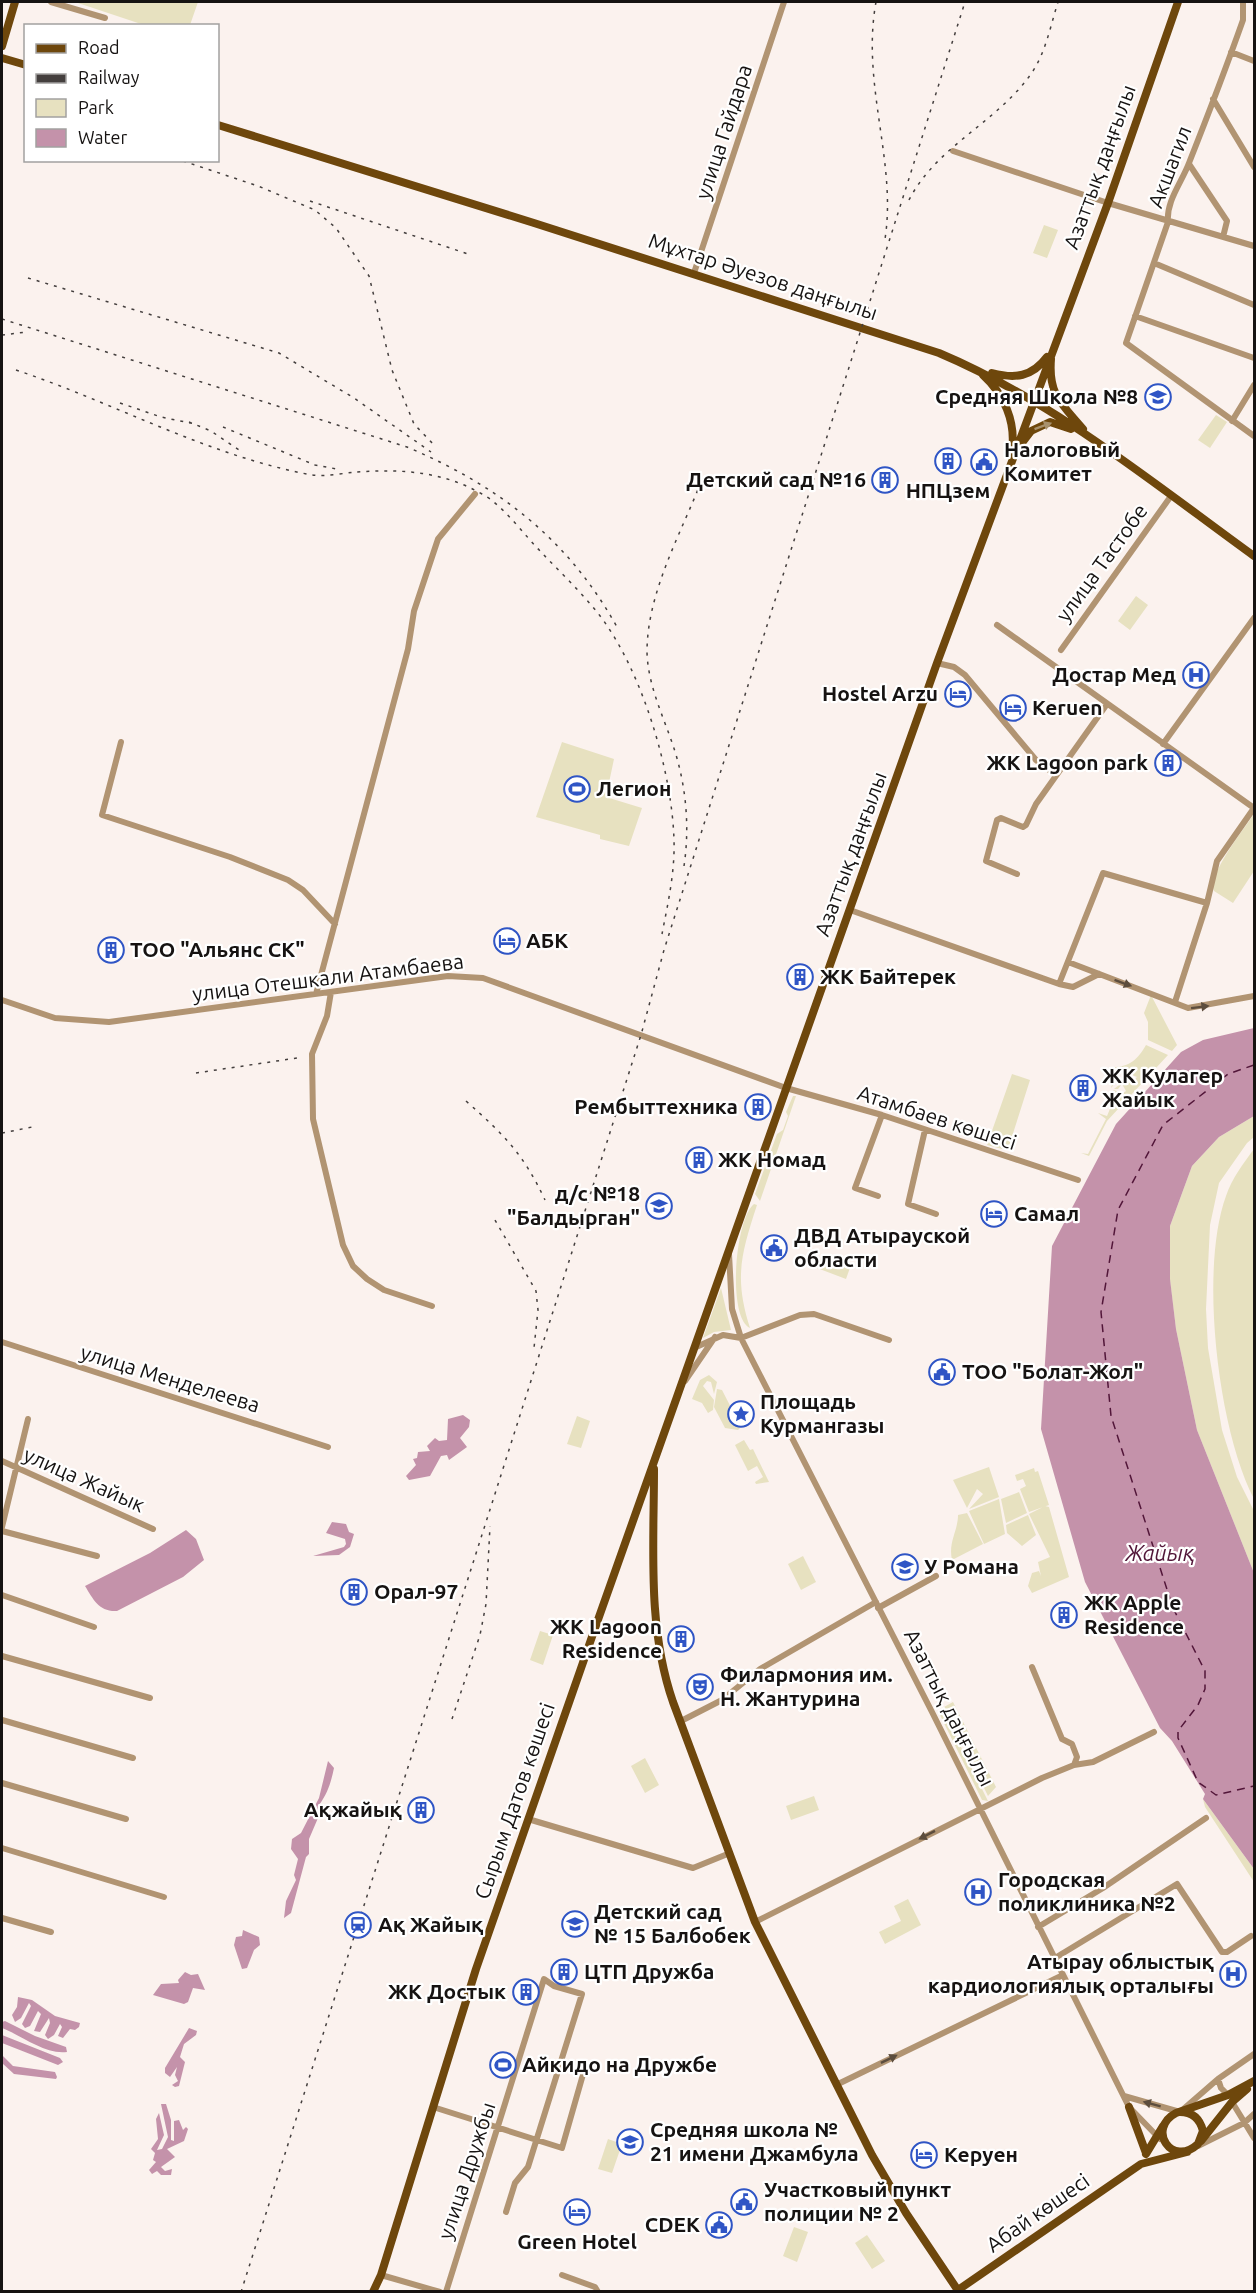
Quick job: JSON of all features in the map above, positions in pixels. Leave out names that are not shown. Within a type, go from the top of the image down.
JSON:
[{"type":"main road","points":[[2,46],[15,2]]},
{"type":"main road","name":"Азаттық даңғылы","points":[[693,1348],[729,1253],[937,663],[1009,464],[1108,203],[1178,2]]},
{"type":"main road","points":[[2,58],[24,64]]},
{"type":"main road","name":"Мұхтар Әуезов даңғылы","points":[[219,125],[694,273],[939,353],[976,369],[1034,400],[1254,556]]},
{"type":"main road","points":[[976,369],[1011,377],[1024,375],[1039,367],[1053,346]]},
{"type":"main road","points":[[1053,346],[1050,376],[1054,393],[1064,409],[1089,437]]},
{"type":"main road","points":[[976,369],[995,387],[1007,408],[1012,439],[1009,464]]},
{"type":"main road","points":[[1009,464],[1031,431],[1050,422],[1089,437]]},
{"type":"main road","name":"Сырым Датов көшесі","points":[[373,2292],[381,2275],[475,1972],[693,1348]]},
{"type":"main road","points":[[654,1462],[654,1604],[664,1669],[755,1922],[877,2163],[958,2291]]},
{"type":"main road","points":[[1141,2164],[1193,2148],[1230,2099],[1254,2082]]},
{"type":"main road","points":[[1141,2164],[1168,2118],[1180,2112],[1230,2099]]},
{"type":"main road","points":[[1129,2107],[1146,2153]]},
{"type":"main road","points":[[1163,2126],[1163,2136],[1167,2146],[1176,2151],[1193,2148],[1202,2136],[1200,2122],[1190,2113],[1180,2112]]},
{"type":"main road","name":"Абай көшесі","points":[[958,2291],[1141,2164]]},
{"type":"street","points":[[51,2],[105,18]]},
{"type":"street","name":"улица Гайдара","points":[[694,273],[784,2]]},
{"type":"street","name":"Акшагил","points":[[1232,420],[1126,343],[1168,222],[1167,212],[1172,197],[1177,192],[1189,164],[1243,20],[1243,2]]},
{"type":"street","points":[[1231,52],[1254,61]]},
{"type":"street","points":[[1214,99],[1254,167]]},
{"type":"street","points":[[952,151],[1168,222],[1254,246]]},
{"type":"street","points":[[1189,164],[1227,221],[1223,237]]},
{"type":"street","points":[[1154,263],[1254,305]]},
{"type":"street","points":[[1135,316],[1254,358]]},
{"type":"street","points":[[1254,385],[1232,420],[1254,436]]},
{"type":"street","points":[[316,994],[408,650],[414,611],[438,539],[475,494]]},
{"type":"street","name":"улица Тастобе","points":[[1060,650],[1171,496]]},
{"type":"street","points":[[1163,744],[1254,618]]},
{"type":"street","points":[[997,626],[1254,808],[1217,861],[1207,903],[1175,1002]]},
{"type":"street","points":[[937,663],[954,667],[965,675],[1036,760],[1056,775]]},
{"type":"street","points":[[1017,874],[986,861],[997,820],[1001,818],[1024,826],[1036,804],[1107,704]]},
{"type":"street","points":[[121,742],[102,815],[230,857],[288,879],[303,890],[334,924]]},
{"type":"street","points":[[1059,984],[1103,873],[1207,903]]},
{"type":"street","points":[[850,910],[1059,984],[1073,987],[1099,974]]},
{"type":"street","points":[[1068,962],[1193,1008],[1254,996]]},
{"type":"street","name":"улица Отешкали Атамбаева","points":[[2,1000],[55,1018],[109,1022],[448,976],[483,978],[786,1088]]},
{"type":"street","points":[[331,992],[327,1016],[312,1054],[313,1119],[343,1245],[353,1266],[367,1279],[384,1290],[432,1306]]},
{"type":"street","name":"Атамбаев көшесі","points":[[786,1088],[882,1115],[1078,1180]]},
{"type":"street","points":[[878,1196],[855,1188],[882,1115]]},
{"type":"street","points":[[925,1130],[908,1204],[936,1214]]},
{"type":"street","name":"Азаттық даңғылы","points":[[729,1253],[732,1309],[741,1338],[1129,2107],[1167,2146]]},
{"type":"street","points":[[693,1348],[715,1337],[731,1334],[741,1338],[800,1315],[814,1314],[889,1340]]},
{"type":"street","points":[[677,1395],[715,1337]]},
{"type":"street","name":"улица Менделеева","points":[[2,1342],[328,1447]]},
{"type":"street","points":[[28,1419],[2,1529],[97,1556]]},
{"type":"street","name":"улица Жайык","points":[[2,1461],[153,1529]]},
{"type":"street","points":[[681,1720],[722,1700],[760,1669],[877,1605],[936,1576]]},
{"type":"street","points":[[2,1595],[94,1627]]},
{"type":"street","points":[[2,1656],[150,1698]]},
{"type":"street","points":[[1032,1667],[1062,1739],[1072,1743],[1077,1757],[1074,1766]]},
{"type":"street","points":[[2,1720],[133,1758]]},
{"type":"street","points":[[755,1922],[979,1808],[1074,1766],[1093,1762],[1154,1732]]},
{"type":"street","points":[[2,1784],[126,1819]]},
{"type":"street","points":[[1038,1927],[1103,1888],[1206,1818]]},
{"type":"street","points":[[528,1819],[693,1868],[730,1853]]},
{"type":"street","points":[[2,1848],[164,1897]]},
{"type":"street","points":[[1055,1958],[1174,1884],[1179,1884],[1222,1952],[1227,1952],[1251,1936]]},
{"type":"street","points":[[2,1918],[51,1932]]},
{"type":"street","points":[[836,2085],[1063,1975]]},
{"type":"street","name":"улица Дружбы","points":[[446,2292],[544,1979],[554,1986],[582,1994],[528,2167],[515,2183],[506,2211]]},
{"type":"street","points":[[1124,2096],[1180,2112],[1218,2079],[1254,2054]]},
{"type":"street","points":[[433,2107],[562,2148],[584,2071]]},
{"type":"street","points":[[1218,2079],[1221,2088],[1254,2138]]},
{"type":"street","points":[[1193,2148],[1244,2123],[1254,2114]]},
{"type":"street","points":[[381,2275],[440,2292]]},
{"type":"street","points":[[562,2275],[595,2287],[598,2292]]},
{"type":"green space","points":[[75,2],[198,2],[190,24],[141,24]]},
{"type":"green space","points":[[1044,225],[1058,230],[1047,258],[1033,253]]},
{"type":"green space","points":[[1216,415],[1227,422],[1210,448],[1198,440]]},
{"type":"green space","points":[[1136,596],[1148,605],[1130,630],[1118,621]]},
{"type":"green space","name":"Легион","points":[[562,742],[614,759],[606,797],[642,808],[629,846],[600,839],[600,835],[536,817]]},
{"type":"green space","points":[[1254,814],[1254,871],[1233,903],[1214,891],[1213,884],[1221,864]]},
{"type":"green space","points":[[1151,995],[1177,1045],[1172,1051],[1148,1040],[1148,1022],[1144,1013]]},
{"type":"green space","points":[[1146,1045],[1168,1055],[1107,1121],[1089,1156],[1081,1153],[1088,1154],[1106,1119],[1098,1113],[1107,1116],[1112,1104],[1105,1100],[1106,1097],[1113,1101],[1116,1096],[1113,1090],[1123,1093],[1126,1091],[1122,1084],[1118,1089],[1114,1089],[1119,1085],[1117,1081],[1111,1088],[1114,1077],[1131,1083],[1137,1077],[1113,1067],[1124,1066],[1133,1061]]},
{"type":"green space","points":[[1012,1074],[1030,1080],[1009,1146],[1002,1149],[987,1145]]},
{"type":"green space","points":[[793,1096],[796,1096],[760,1201],[755,1194],[777,1134],[783,1130],[788,1116],[786,1112]]},
{"type":"green space","points":[[1254,1116],[1254,1137],[1247,1143],[1219,1183],[1210,1225],[1206,1309],[1208,1348],[1222,1430],[1237,1477],[1254,1511],[1254,1573],[1197,1430],[1176,1329],[1170,1280],[1170,1226],[1192,1166],[1219,1137]]},
{"type":"green space","points":[[1254,1149],[1254,1499],[1241,1469],[1222,1392],[1216,1349],[1214,1265],[1218,1227],[1228,1189]]},
{"type":"green space","points":[[754,1204],[757,1205],[744,1252],[741,1280],[750,1328],[743,1320],[738,1306],[736,1268],[742,1228],[747,1213]]},
{"type":"green space","points":[[822,1254],[851,1265],[846,1279],[817,1268]]},
{"type":"green space","points":[[721,1288],[731,1330],[714,1332],[703,1338]]},
{"type":"green space","points":[[709,1375],[717,1382],[714,1394],[711,1382],[707,1381],[703,1386],[714,1400],[713,1410],[708,1413],[702,1403],[692,1399],[700,1380]]},
{"type":"green space","points":[[717,1389],[722,1390],[741,1427],[738,1430],[725,1428],[714,1407]]},
{"type":"green space","points":[[577,1416],[590,1421],[581,1448],[567,1444]]},
{"type":"green space","points":[[744,1440],[750,1450],[753,1449],[769,1482],[756,1484],[755,1482],[763,1477],[757,1466],[748,1471],[735,1445]]},
{"type":"green space","points":[[989,1467],[999,1497],[969,1509],[983,1494],[977,1489],[967,1508],[953,1480]]},
{"type":"green space","points":[[1034,1468],[1035,1472],[1038,1471],[1049,1505],[1029,1512],[1020,1489],[1026,1486],[1023,1479],[1017,1481],[1015,1475]]},
{"type":"green space","points":[[1019,1492],[1027,1513],[1006,1523],[1001,1499]]},
{"type":"green space","points":[[999,1499],[1005,1534],[984,1544],[969,1511]]},
{"type":"green space","points":[[1045,1506],[1049,1507],[1069,1577],[1032,1593],[1028,1586],[1032,1573],[1039,1571],[1041,1576],[1038,1562],[1050,1557],[1029,1514]]},
{"type":"green space","points":[[967,1513],[983,1544],[952,1560],[951,1548],[958,1515]]},
{"type":"green space","points":[[1028,1515],[1036,1535],[1022,1546],[1007,1533],[1006,1525]]},
{"type":"green space","points":[[803,1556],[816,1582],[801,1590],[788,1564]]},
{"type":"green space","points":[[540,1631],[553,1635],[543,1665],[530,1660]]},
{"type":"green space","points":[[953,1702],[996,1787],[988,1796],[944,1707]]},
{"type":"green space","points":[[942,1708],[988,1801],[982,1800],[939,1713]]},
{"type":"green space","points":[[645,1758],[659,1785],[645,1793],[631,1766]]},
{"type":"green space","points":[[814,1796],[819,1810],[791,1820],[786,1806]]},
{"type":"green space","points":[[1203,1799],[1254,1869],[1254,1882],[1205,1807]]},
{"type":"green space","points":[[908,1899],[921,1925],[885,1944],[879,1932],[901,1921],[894,1906]]},
{"type":"green space","points":[[608,2139],[622,2144],[612,2173],[598,2169]]},
{"type":"green space","points":[[794,2227],[808,2232],[797,2262],[783,2256]]},
{"type":"green space","points":[[867,2235],[885,2261],[872,2269],[855,2243]]},
{"type":"water","name":"Жайық","points":[[1254,1028],[1254,1116],[1219,1137],[1192,1166],[1170,1226],[1170,1279],[1176,1329],[1197,1430],[1254,1573],[1254,1869],[1203,1799],[1205,1794],[1172,1741],[1160,1728],[1085,1582],[1041,1429],[1052,1246],[1116,1124],[1181,1052],[1203,1040]]},
{"type":"water","points":[[463,1415],[470,1420],[469,1427],[460,1438],[467,1447],[449,1460],[447,1455],[441,1456],[430,1476],[409,1480],[406,1476],[416,1465],[413,1459],[417,1458],[418,1452],[430,1451],[427,1446],[435,1438],[439,1441],[447,1440],[448,1419]]},
{"type":"water","points":[[332,1522],[346,1524],[349,1532],[354,1534],[350,1547],[339,1555],[313,1556],[344,1547],[346,1544],[345,1539],[326,1533]]},
{"type":"water","points":[[186,1530],[196,1539],[204,1560],[183,1577],[117,1611],[101,1607],[94,1600],[85,1586],[150,1553]]},
{"type":"water","points":[[328,1761],[334,1768],[332,1778],[319,1805],[321,1811],[309,1839],[309,1854],[306,1857],[291,1913],[284,1918],[286,1901],[296,1880],[294,1875],[298,1859],[291,1849],[292,1839],[301,1833],[319,1798]]},
{"type":"water","points":[[243,1930],[259,1937],[260,1945],[254,1950],[247,1968],[242,1969],[234,1945],[236,1937],[242,1936]]},
{"type":"water","points":[[185,1972],[191,1975],[198,1974],[205,1990],[193,1988],[188,2002],[184,2004],[153,1995],[161,1984],[179,1983],[178,1980]]},
{"type":"water","points":[[18,1997],[32,2000],[55,2016],[80,2023],[79,2027],[75,2030],[70,2029],[63,2038],[58,2036],[62,2027],[60,2024],[54,2035],[48,2039],[45,2035],[50,2023],[49,2018],[40,2032],[34,2031],[41,2014],[38,2011],[30,2026],[25,2028],[22,2024],[31,2006],[29,2003],[21,2018],[15,2022],[12,2015],[17,2007]]},
{"type":"water","points":[[5,2021],[35,2036],[66,2047],[67,2052],[50,2050],[33,2044],[2,2028],[2,2022]]},
{"type":"water","points":[[189,2028],[197,2031],[196,2035],[184,2044],[180,2057],[185,2062],[179,2086],[175,2087],[172,2085],[178,2081],[175,2075],[177,2067],[170,2077],[165,2073],[165,2068]]},
{"type":"water","points":[[2,2035],[60,2058],[63,2062],[58,2065],[2,2043]]},
{"type":"water","points":[[2,2055],[13,2066],[55,2072],[57,2077],[56,2079],[14,2074],[2,2063]]},
{"type":"water","points":[[161,2104],[166,2104],[171,2120],[171,2140],[174,2141],[174,2121],[179,2120],[183,2130],[186,2127],[188,2129],[184,2141],[167,2149],[175,2157],[161,2167],[165,2171],[172,2169],[171,2175],[161,2175],[157,2171],[152,2174],[149,2170],[156,2162],[153,2160],[155,2153],[151,2149],[158,2139],[156,2119],[159,2113],[164,2135],[157,2150],[162,2149],[168,2137]]},
{"type":"ferry route","points":[[1254,1065],[1228,1074],[1163,1125],[1118,1210],[1101,1312],[1111,1416],[1173,1608],[1205,1671],[1205,1689],[1198,1705],[1178,1731],[1178,1738],[1198,1782],[1216,1795],[1254,1786]]},
{"type":"railway","points":[[876,2],[873,63],[887,181],[885,239]]},
{"type":"railway","points":[[241,2292],[641,1035],[664,950],[965,2]]},
{"type":"railway","points":[[909,200],[935,164],[1003,105],[1033,71],[1045,46],[1058,2]]},
{"type":"railway","points":[[186,162],[258,186],[315,210],[336,228],[369,276],[392,370],[414,424],[436,447]]},
{"type":"railway","points":[[310,201],[471,255]]},
{"type":"railway","points":[[28,278],[279,353],[354,398],[431,452]]},
{"type":"railway","points":[[2,319],[407,447],[440,462],[501,498],[553,542],[598,596],[617,627]]},
{"type":"railway","points":[[2,335],[27,332]]},
{"type":"railway","points":[[16,370],[199,442],[273,466],[312,475],[373,471],[421,473],[467,486],[498,505],[597,612],[613,635],[640,690],[660,752],[672,812],[673,864],[662,934]]},
{"type":"railway","points":[[120,403],[161,417],[195,424]]},
{"type":"railway","points":[[189,422],[211,431],[239,450]]},
{"type":"railway","points":[[223,427],[315,465],[337,469]]},
{"type":"railway","points":[[684,866],[687,828],[684,790],[675,752],[655,696],[647,652],[648,631],[658,588],[699,487]]},
{"type":"railway","points":[[196,1073],[297,1058]]},
{"type":"railway","points":[[466,1101],[512,1146],[529,1169],[545,1200]]},
{"type":"railway","points":[[2,1133],[37,1126]]},
{"type":"railway","points":[[495,1220],[536,1291],[538,1310],[534,1348]]},
{"type":"railway","points":[[452,1719],[480,1635],[486,1604],[490,1526]]},
{"type":"place","name":"Средняя Школа №8","points":[[1158,397]]},
{"type":"place","name":"НПЦзем","points":[[948,461]]},
{"type":"place","name":"Налоговый Комитет","points":[[984,462]]},
{"type":"place","name":"Детский сад №16","points":[[885,480]]},
{"type":"place","name":"Достар Мед","points":[[1196,675]]},
{"type":"place","name":"Hostel Arzu","points":[[958,694]]},
{"type":"place","name":"Keruen","points":[[1013,708]]},
{"type":"place","name":"ЖК Lagoon park","points":[[1168,763]]},
{"type":"place","name":"Легион","points":[[577,789]]},
{"type":"place","name":"АБК","points":[[507,941]]},
{"type":"place","name":"ТОО \"Альянс СК\"","points":[[111,950]]},
{"type":"place","name":"ЖК Байтерек","points":[[800,977]]},
{"type":"place","name":"ЖК Кулагер Жайык","points":[[1083,1088]]},
{"type":"place","name":"Рембыттехника","points":[[758,1107]]},
{"type":"place","name":"ЖК Номад","points":[[699,1160]]},
{"type":"place","name":"д/с №18 \"Балдырган\"","points":[[659,1206]]},
{"type":"place","name":"Самал","points":[[994,1214]]},
{"type":"place","name":"ДВД Атырауской области","points":[[774,1248]]},
{"type":"place","name":"ТОО \"Болат-Жол\"","points":[[942,1372]]},
{"type":"place","name":"Площадь Курмангазы","points":[[741,1414]]},
{"type":"place","name":"У Романа","points":[[905,1567]]},
{"type":"place","name":"Орал-97","points":[[354,1592]]},
{"type":"place","name":"ЖК Apple Residence","points":[[1064,1615]]},
{"type":"place","name":"ЖК Lagoon Residence","points":[[681,1639]]},
{"type":"place","name":"Филармония им. Н. Жантурина","points":[[700,1687]]},
{"type":"place","name":"Ақжайық","points":[[421,1810]]},
{"type":"place","name":"Городская поликлиника №2","points":[[978,1892]]},
{"type":"place","name":"Детский сад № 15 Балбобек","points":[[575,1924]]},
{"type":"place","name":"Ақ Жайық","points":[[358,1925]]},
{"type":"place","name":"ЦТП Дружба","points":[[564,1972]]},
{"type":"place","name":"Атырау облыстық кардиологиялық орталығы","points":[[1233,1974]]},
{"type":"place","name":"ЖК Достык","points":[[526,1992]]},
{"type":"place","name":"Айкидо на Дружбе","points":[[503,2065]]},
{"type":"place","name":"Средняя школа № 21 имени Джамбула","points":[[630,2142]]},
{"type":"place","name":"Керуен","points":[[924,2155]]},
{"type":"place","name":"Участковый пункт полиции № 2","points":[[744,2202]]},
{"type":"place","name":"Green Hotel","points":[[577,2212]]},
{"type":"place","name":"CDEK","points":[[719,2225]]}]
